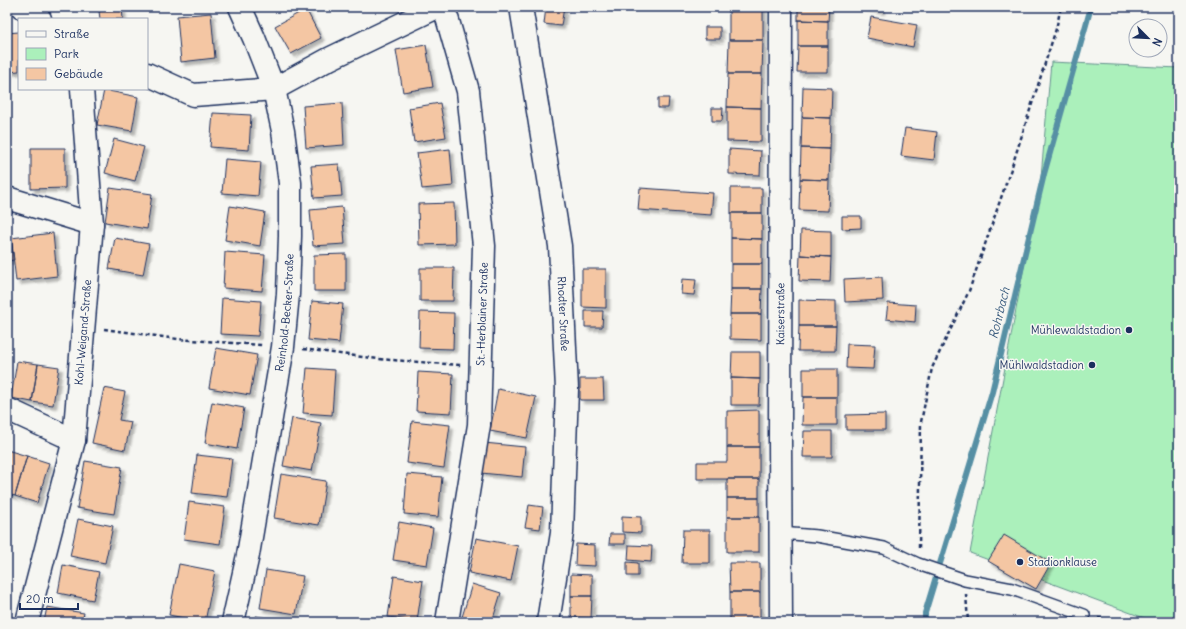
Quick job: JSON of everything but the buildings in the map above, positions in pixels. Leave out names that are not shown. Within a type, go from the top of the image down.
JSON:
[{"type":"street","points":[[22,7],[38,18]]},
{"type":"street","name":"Reinhold-Becker-Straße","points":[[233,622],[248,555],[283,347],[288,294],[290,236],[290,183],[283,131],[274,89],[240,7]]},
{"type":"street","points":[[148,74],[193,94],[274,89],[329,59],[437,7]]},
{"type":"street","name":"St.-Herblainer Straße","points":[[444,7],[468,91],[484,246],[479,425],[447,622]]},
{"type":"street","name":"Rhodter Straße","points":[[521,7],[560,246],[567,389],[562,533],[548,622]]},
{"type":"street","name":"Kaiserstraße","points":[[781,7],[781,622]]},
{"type":"street","name":"Kohl-Weigand-Straße","points":[[27,622],[74,440],[92,224],[82,90]]},
{"type":"street","points":[[7,198],[92,224]]},
{"type":"street","points":[[7,409],[74,440]]},
{"type":"lane","points":[[780,533],[817,536],[884,548],[918,564],[965,580],[1012,589],[1084,619]]},
{"type":"path","points":[[918,564],[921,422],[932,368],[969,291],[1018,148],[1056,30],[1061,7]]},
{"type":"path","points":[[965,580],[968,622]]},
{"type":"path","points":[[1084,619],[1123,622]]},
{"type":"green space","name":"Mühlwaldstadion","points":[[1051,62],[1179,68],[1179,622],[1155,622],[970,553],[1041,177]]},
{"type":"waterway","name":"Rohrbach","points":[[925,622],[925,613],[992,392],[1044,174],[1091,7]]},
{"type":"place","name":"Mühlewaldstadion","points":[[1129,330]]},
{"type":"place","name":"Mühlwaldstadion","points":[[1092,365]]},
{"type":"place","name":"Stadionklause","points":[[1020,562]]}]
